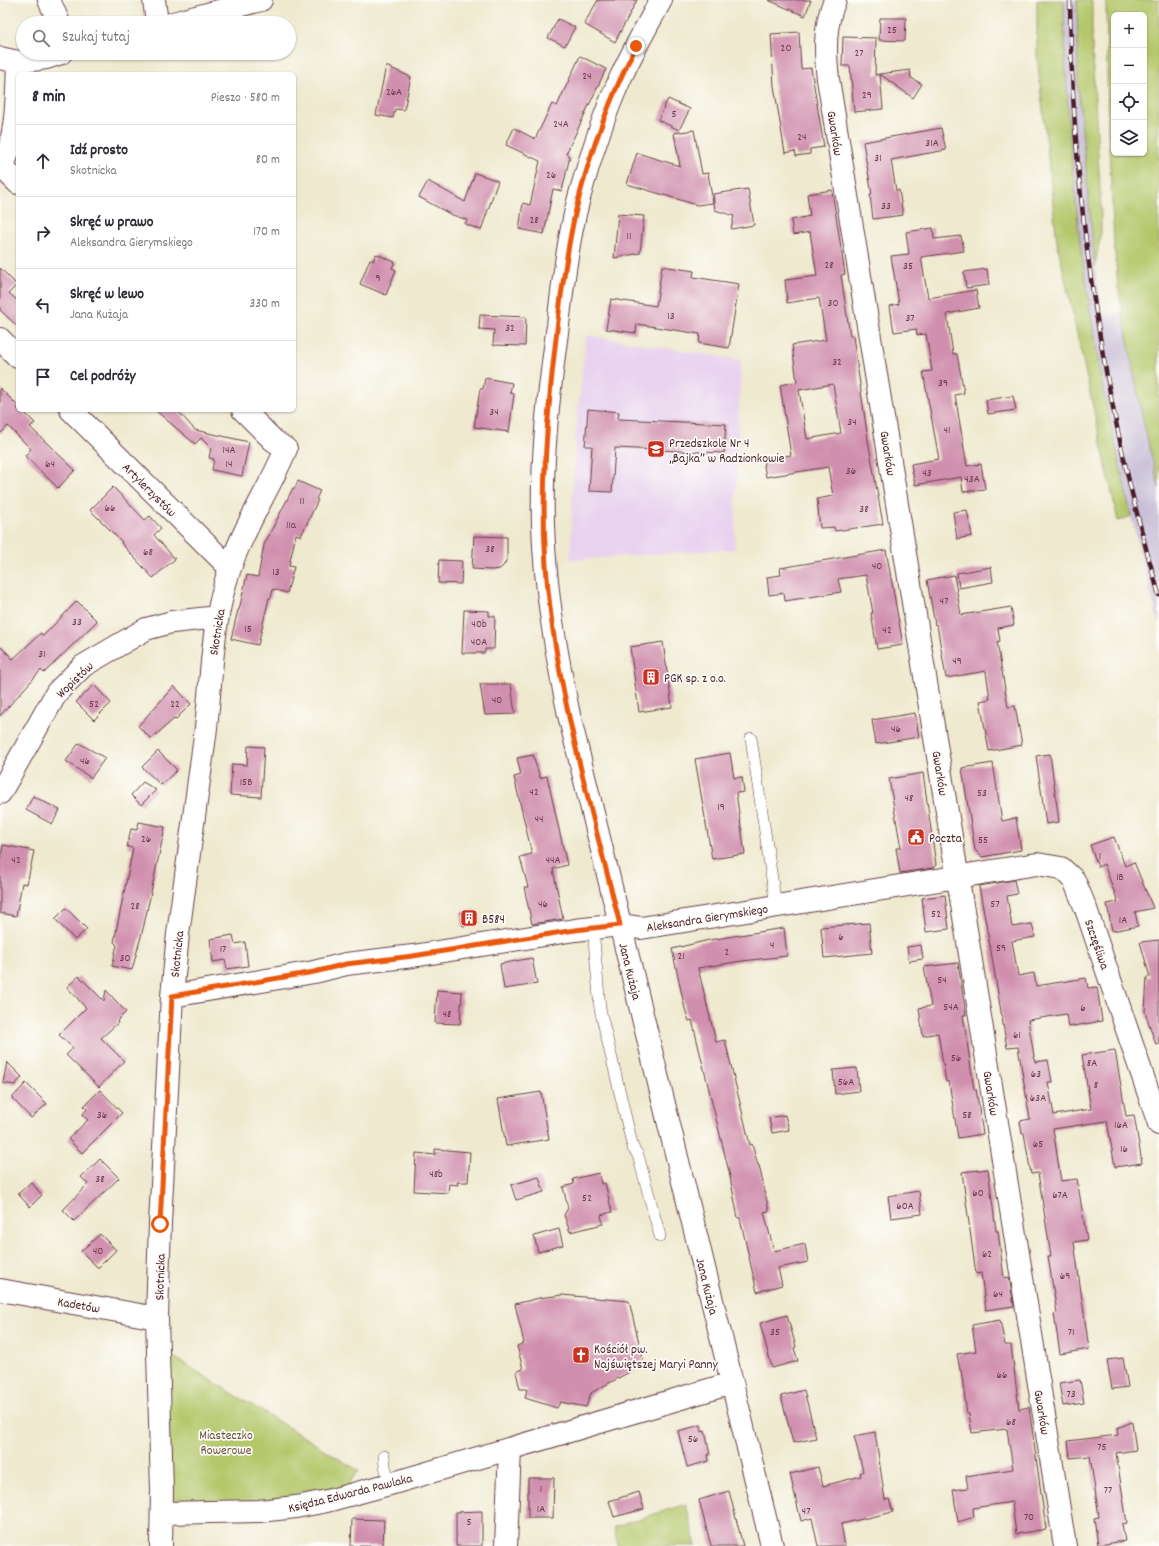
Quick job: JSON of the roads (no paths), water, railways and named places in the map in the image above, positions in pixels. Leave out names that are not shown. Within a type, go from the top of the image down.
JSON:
[{"type":"street","points":[[48,0],[56,16]]},
{"type":"street","points":[[154,0],[156,16]]},
{"type":"street","points":[[201,16],[262,0]]},
{"type":"street","name":"Jana Kużaja","points":[[661,0],[620,80],[603,122],[579,198],[567,257],[553,361],[544,483],[543,524],[546,567],[559,666],[588,796],[772,1546]]},
{"type":"street","name":"Gwarków","points":[[835,0],[827,31],[826,55],[828,79],[1065,1546]]},
{"type":"street","points":[[9,60],[15,122],[10,145],[1,169],[16,181]]},
{"type":"street","points":[[0,339],[16,355]]},
{"type":"street","name":"Artylerzystów","points":[[73,412],[230,568]]},
{"type":"street","name":"Skotnicka","points":[[162,1546],[163,1513],[157,1318],[160,1224],[172,996],[178,934],[209,704],[212,660],[218,617],[230,568],[243,536],[276,473],[286,449],[272,440],[245,412]]},
{"type":"street","name":"Wopistów","points":[[0,793],[57,692],[83,666],[146,629],[172,622],[218,617]]},
{"type":"street","name":"Szczęśliwa","points":[[958,878],[1037,864],[1061,868],[1074,880],[1086,909],[1159,1124]]},
{"type":"street","name":"Aleksandra Gierymskiego","points":[[172,996],[314,972],[346,964],[413,956],[593,928],[620,925],[641,928],[958,878]]},
{"type":"street","name":"Kadetów","points":[[0,1290],[157,1318]]},
{"type":"street","name":"Księdza Edwarda Pawlaka","points":[[163,1513],[259,1512],[296,1507],[334,1499],[390,1484],[732,1383]]},
{"type":"street","points":[[506,1546],[510,1449]]},
{"type":"lane","points":[[751,738],[776,906]]},
{"type":"lane","points":[[593,928],[600,1009],[633,1148],[638,1155],[660,1236]]},
{"type":"lane","points":[[384,1456],[390,1484]]},
{"type":"railway","points":[[1070,0],[1072,75],[1077,151],[1084,226],[1094,300],[1122,449],[1139,522],[1159,595]]},
{"type":"place","name":"Przedszkole Nr 4 „Bajka” w Radzionkowie","points":[[656,449]]},
{"type":"place","name":"PGK sp. z o.o.","points":[[651,677]]},
{"type":"place","name":"Poczta","points":[[916,837]]},
{"type":"place","name":"B584","points":[[469,918]]},
{"type":"place","name":"Kościół pw. Najświętszej Maryi Panny","points":[[581,1355]]},
{"type":"park label","name":"Miasteczko Rowerowe","points":[[226,1442]]}]
